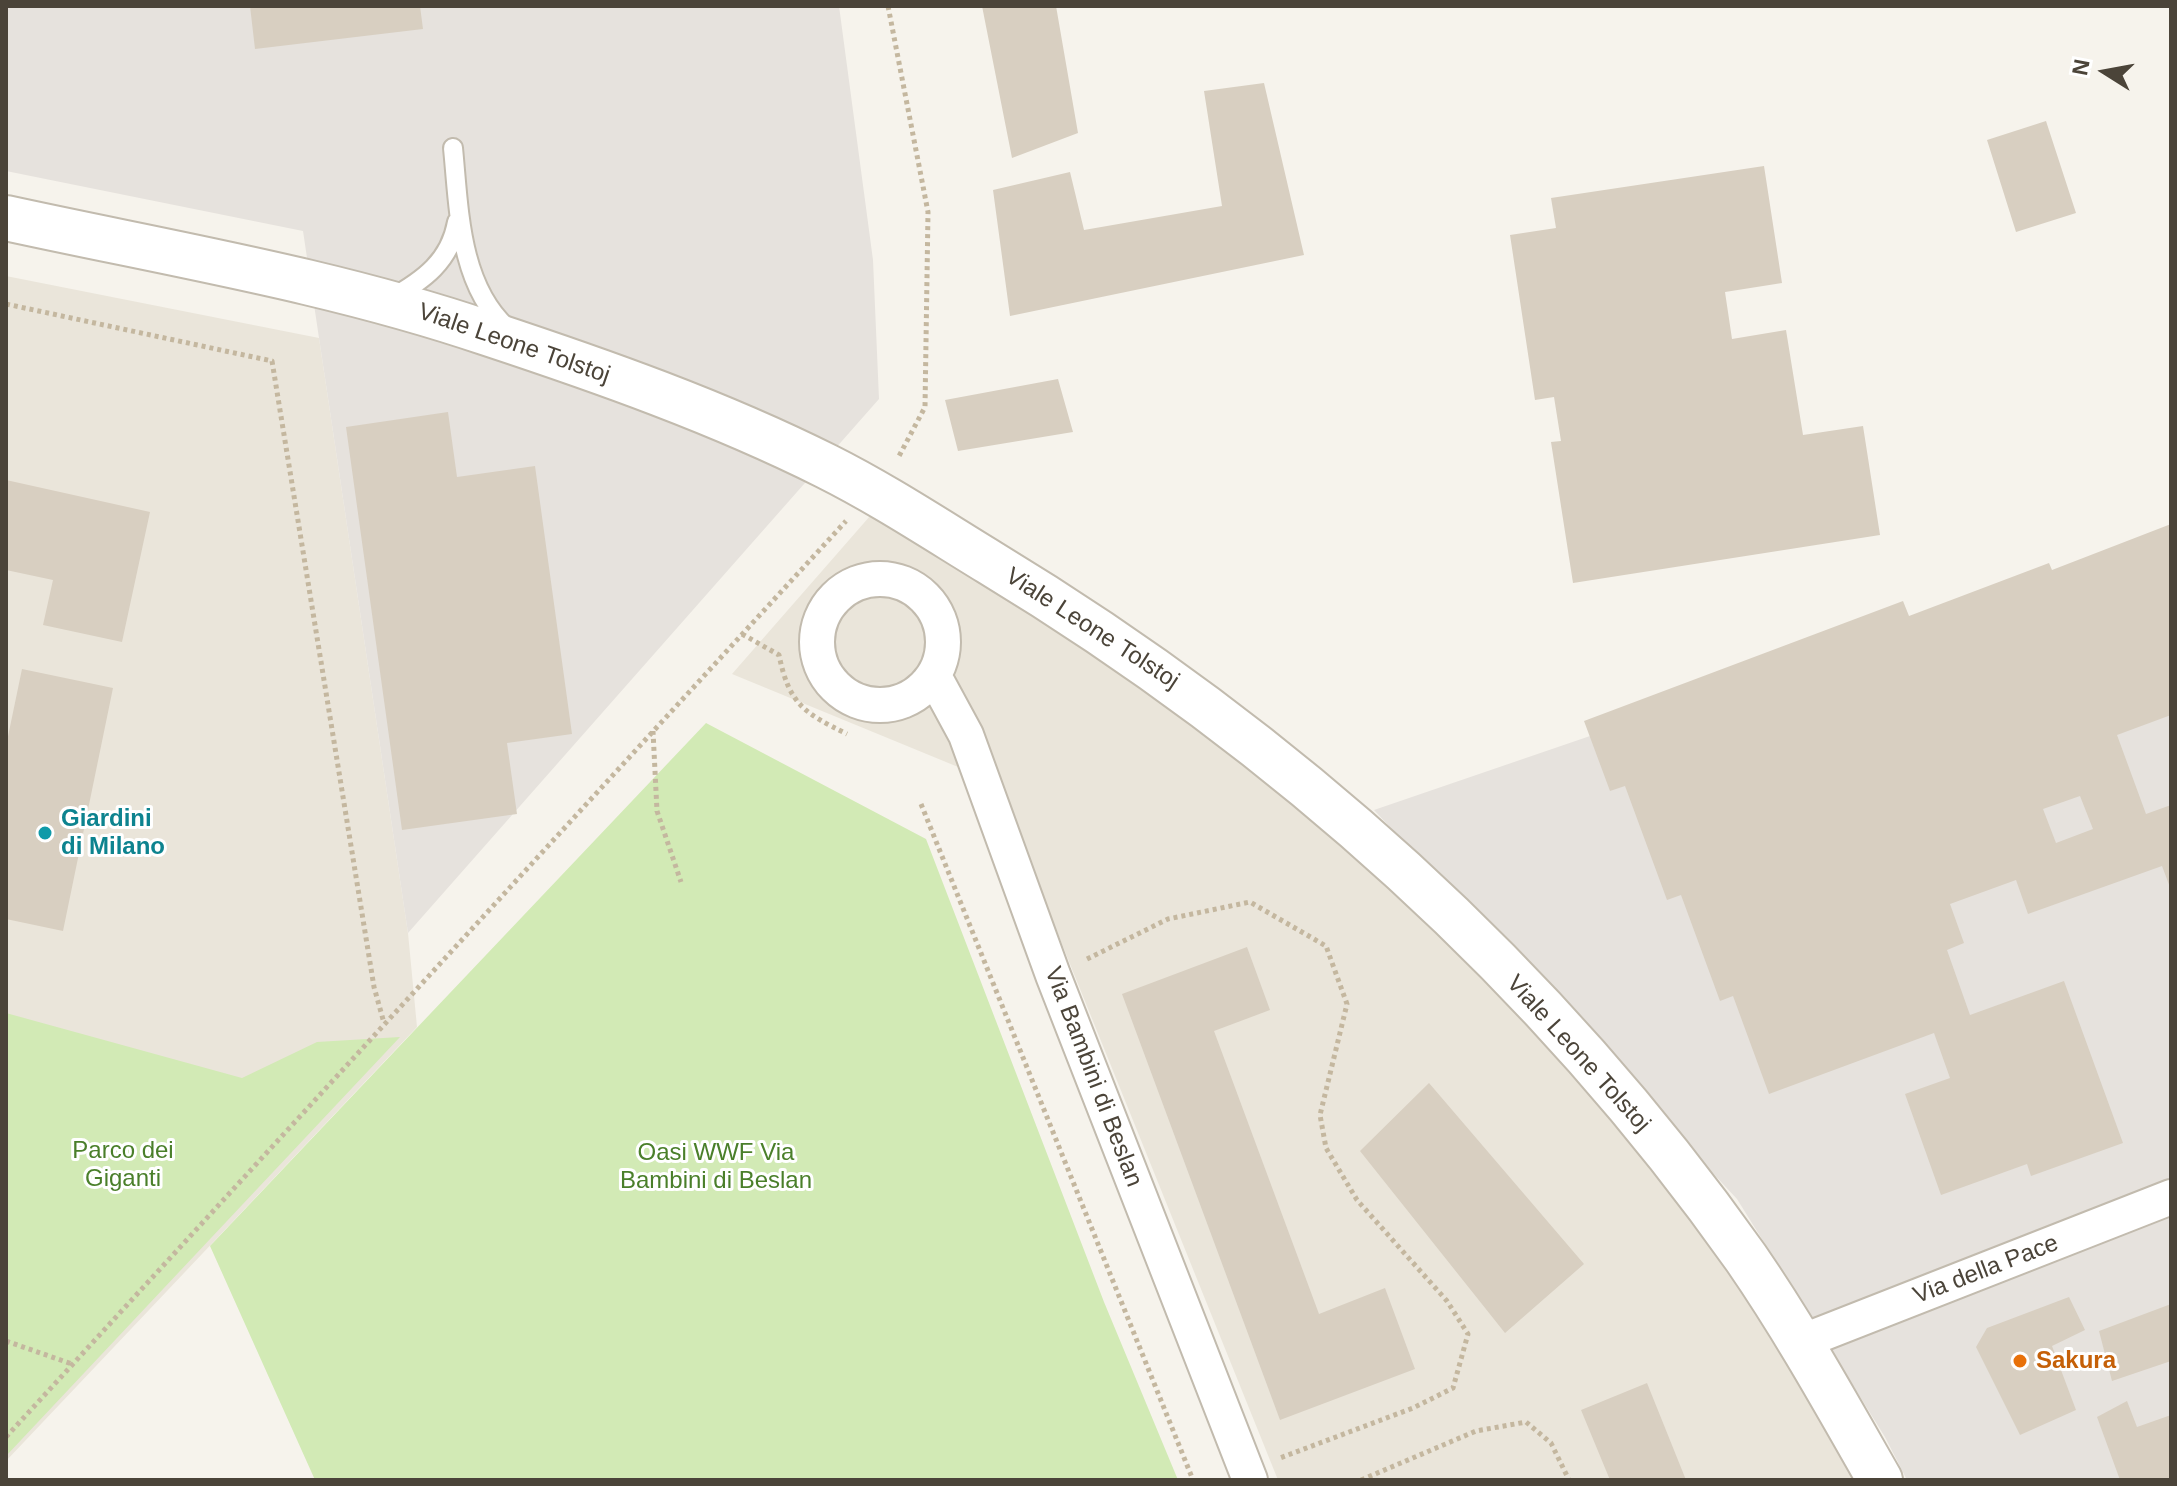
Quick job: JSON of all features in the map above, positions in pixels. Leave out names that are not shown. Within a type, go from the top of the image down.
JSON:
[{"type":"street","name":"Viale Leone Tolstoj","points":[[6,218],[385,302],[527,347],[733,424],[873,492],[1084,621],[1163,674],[1239,730],[1369,836],[1486,950],[1613,1089],[1722,1225],[1801,1342],[1880,1480]]},
{"type":"street","name":"Via Bambini di Beslan","points":[[934,676],[966,735],[1053,975],[1248,1476]]},
{"type":"street","name":"Via della Pace","points":[[1801,1342],[2171,1197]]},
{"type":"lane","points":[[453,148],[460,212],[471,269],[481,295],[497,319],[527,347]]},
{"type":"lane","points":[[385,302],[410,288],[443,260],[454,242],[460,212]]},
{"type":"path","points":[[6,1437],[873,492],[901,454],[925,407],[928,212],[888,6]]},
{"type":"path","points":[[6,304],[272,361],[374,987],[385,1024]]},
{"type":"path","points":[[742,634],[779,655],[786,687],[807,715],[847,734]]},
{"type":"path","points":[[653,731],[657,811],[681,882]]},
{"type":"path","points":[[921,804],[1193,1480]]},
{"type":"path","points":[[1053,975],[1168,919],[1250,902],[1326,946],[1347,1004],[1320,1115],[1326,1148],[1357,1200],[1447,1301],[1468,1334],[1453,1388],[1413,1408],[1248,1476]]},
{"type":"path","points":[[6,1341],[72,1364]]},
{"type":"path","points":[[1361,1480],[1476,1431],[1526,1422],[1551,1443],[1569,1480]]},
{"type":"shaded area","points":[[6,6],[839,6],[873,260],[879,399],[408,933],[303,231],[6,171]]},
{"type":"shaded area","points":[[6,276],[319,338],[408,933],[417,1027],[6,1461]]},
{"type":"shaded area","points":[[877,508],[1222,734],[1477,958],[1690,1201],[1860,1480],[1278,1480],[997,783],[732,674]]},
{"type":"shaded area","points":[[2171,537],[2171,1480],[1907,1480],[1885,1437],[1737,1199],[1374,810]]},
{"type":"green space","name":"Oasi WWF Via Bambini di Beslan","points":[[706,723],[926,839],[1104,1302],[1178,1480],[315,1480],[210,1246]]},
{"type":"green space","name":"Parco dei Giganti","points":[[6,1013],[242,1078],[317,1042],[400,1037],[6,1456]]},
{"type":"building","points":[[250,6],[420,6],[423,29],[255,49]]},
{"type":"building","points":[[982,6],[1056,6],[1078,133],[1012,158]]},
{"type":"building","points":[[1264,83],[1304,255],[1010,316],[993,190],[1070,172],[1084,230],[1222,206],[1204,91]]},
{"type":"building","points":[[2046,121],[2076,213],[2016,232],[1987,140]]},
{"type":"building","points":[[1764,166],[1782,283],[1725,292],[1732,339],[1786,330],[1803,435],[1863,426],[1880,535],[1573,583],[1551,442],[1561,441],[1554,397],[1535,400],[1510,235],[1556,228],[1551,198]]},
{"type":"building","points":[[1058,379],[1073,432],[958,451],[945,400]]},
{"type":"building","points":[[448,412],[457,477],[535,466],[572,734],[507,743],[517,814],[402,830],[346,427]]},
{"type":"building","points":[[6,480],[150,512],[122,642],[43,625],[53,580],[6,570]]},
{"type":"building","points":[[2171,524],[2171,715],[2117,735],[2146,814],[2171,805],[2171,890],[2162,866],[2028,914],[2016,880],[1950,904],[1964,943],[1947,950],[1970,1015],[2064,981],[2123,1143],[2031,1176],[2027,1164],[1941,1195],[1905,1094],[1950,1078],[1934,1033],[1769,1094],[1733,996],[1720,1001],[1681,895],[1667,900],[1625,786],[1610,791],[1584,721],[1903,601],[1909,616],[2049,563],[2052,570]],"holes":[[[2080,796],[2093,829],[2056,843],[2043,809]]]},
{"type":"building","name":"Giardini di Milano","points":[[22,669],[113,688],[63,931],[6,919],[6,746]]},
{"type":"building","points":[[1247,947],[1270,1010],[1214,1031],[1319,1314],[1385,1288],[1415,1369],[1280,1420],[1122,994]]},
{"type":"building","points":[[1429,1083],[1584,1264],[1505,1333],[1360,1151]]},
{"type":"building","name":"Sakura","points":[[2069,1297],[2085,1330],[2052,1346],[2076,1410],[2020,1435],[1976,1347],[1987,1328]]},
{"type":"building","points":[[2171,1304],[2171,1361],[2112,1381],[2099,1331]]},
{"type":"building","points":[[1647,1383],[1686,1480],[1610,1480],[1581,1410]]},
{"type":"building","points":[[2127,1401],[2137,1427],[2171,1415],[2171,1480],[2120,1480],[2097,1417]]},
{"type":"place","name":"Giardini di Milano","points":[[45,833]]},
{"type":"place","name":"Sakura","points":[[2020,1361]]}]
